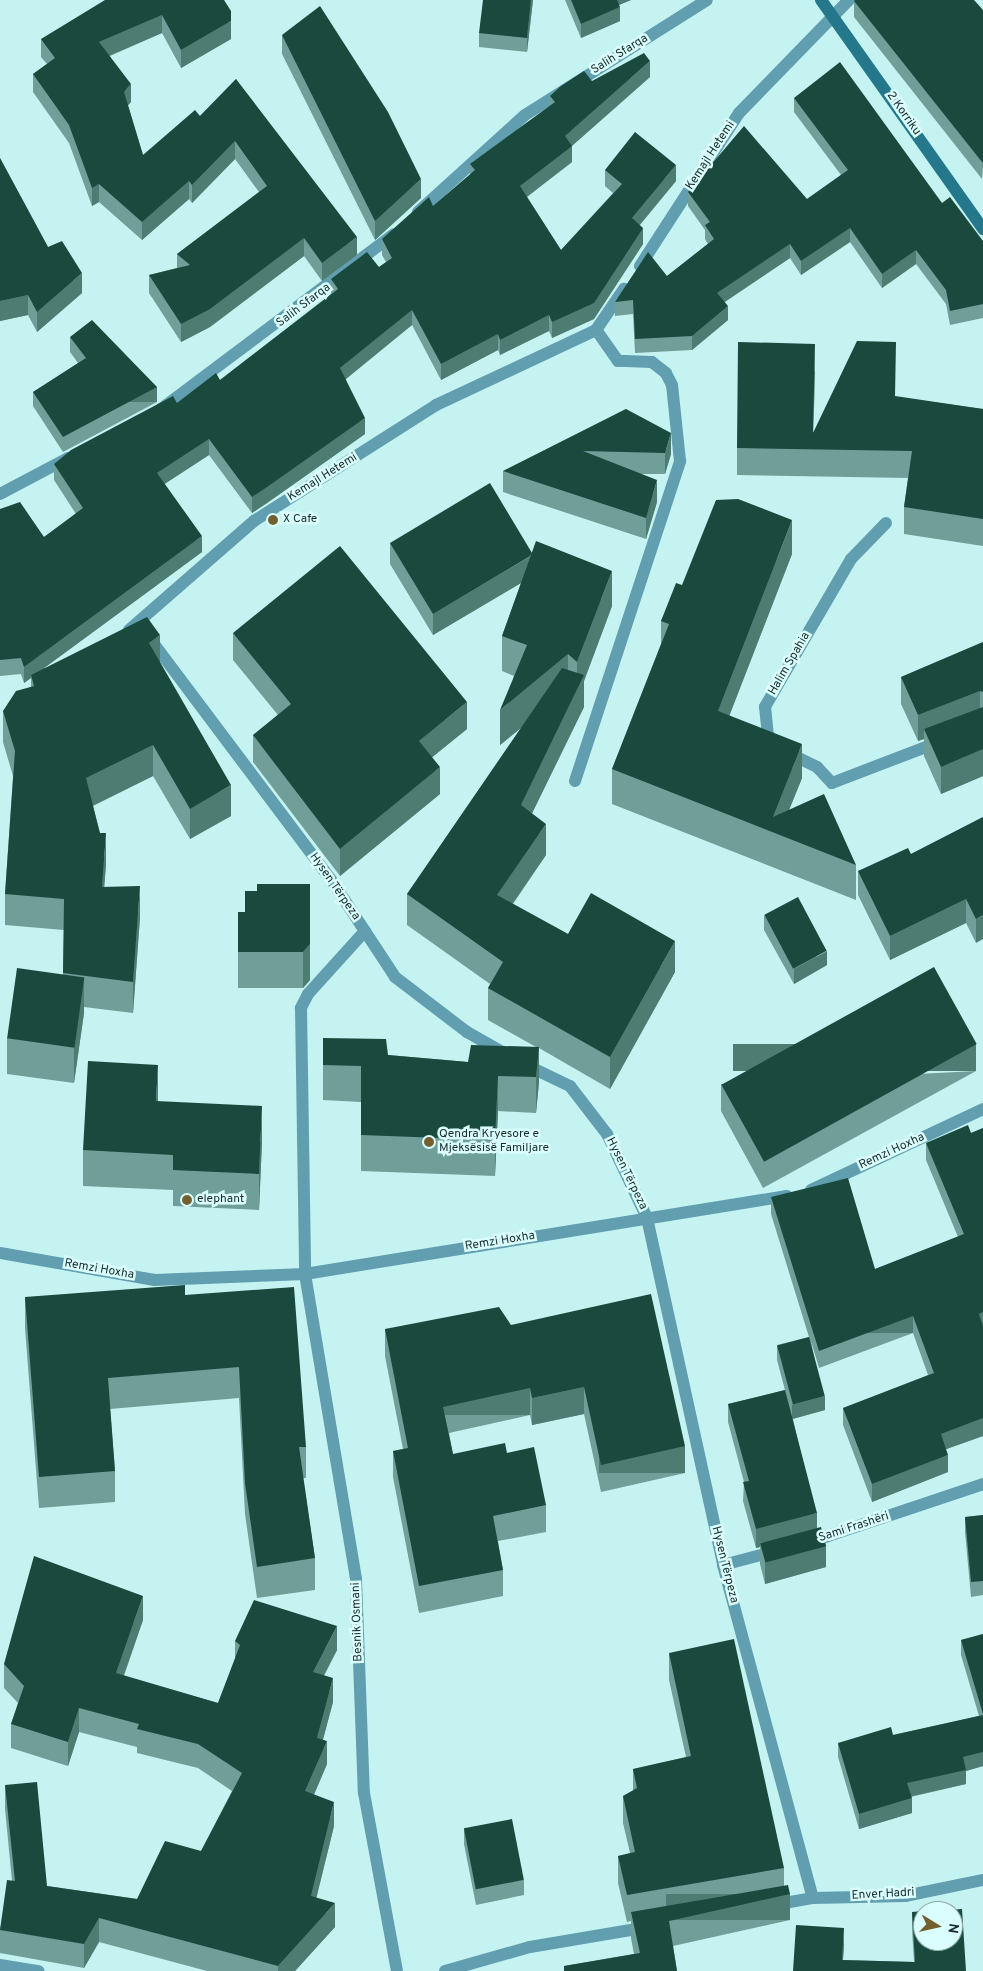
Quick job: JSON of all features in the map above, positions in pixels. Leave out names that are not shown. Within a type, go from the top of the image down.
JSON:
[{"type":"street","name":"Salih Sfarqa","points":[[150,415],[176,401],[368,257],[525,114],[708,0]]},
{"type":"street","name":"2 Korriku","points":[[821,0],[833,12],[983,229]]},
{"type":"street","name":"Kemajl Hetemi","points":[[118,638],[138,623],[254,521],[436,405],[596,330],[739,113],[833,12],[849,0]]},
{"type":"street","points":[[575,781],[680,461],[672,385],[666,373],[652,362],[618,361],[596,330]]},
{"type":"street","points":[[0,494],[79,452]]},
{"type":"street","name":"Halim Spahia","points":[[886,523],[851,558],[764,707],[768,735],[776,747],[817,767],[832,783],[957,735]]},
{"type":"street","name":"Hysen Tërpeza","points":[[138,623],[365,931],[395,977],[467,1032],[570,1086],[607,1134],[647,1218],[723,1565],[813,1898]]},
{"type":"street","name":"Besnik Osmani","points":[[365,931],[308,994],[301,1008],[305,1274],[356,1579],[364,1793],[397,1971]]},
{"type":"street","name":"Remzi Hoxha","points":[[0,1253],[155,1280],[305,1274],[806,1193],[983,1109]]},
{"type":"street","name":"Sami Frashëri","points":[[723,1565],[826,1538],[983,1484]]},
{"type":"street","name":"Enver Hadri","points":[[813,1898],[905,1896],[983,1880]]},
{"type":"street","points":[[754,1908],[813,1898]]},
{"type":"street","points":[[445,1971],[530,1947],[667,1924]]},
{"type":"street","points":[[0,1965],[38,1971]]},
{"type":"building","points":[[105,0],[224,0],[231,11],[231,21],[181,50],[162,15],[99,42],[131,84],[124,92],[143,155],[195,110],[200,116],[236,79],[357,237],[322,263],[304,238],[210,309],[181,324],[149,275],[190,265],[177,254],[267,186],[235,141],[192,185],[189,181],[142,222],[99,184],[92,188],[69,125],[33,74],[55,58],[41,39]]},
{"type":"building","points":[[483,0],[531,0],[527,38],[479,33]]},
{"type":"building","points":[[571,0],[617,0],[620,7],[581,24]]},
{"type":"building","points":[[974,0],[983,10],[983,162],[854,1]]},
{"type":"building","points":[[320,6],[388,112],[421,179],[375,221],[282,35]]},
{"type":"building","points":[[644,53],[650,61],[565,136],[572,146],[520,186],[561,250],[622,184],[605,170],[635,132],[676,165],[632,218],[643,228],[594,303],[552,322],[549,315],[500,340],[498,334],[441,364],[412,310],[340,368],[365,418],[252,497],[209,439],[157,473],[202,536],[24,667],[21,658],[0,660],[0,509],[20,502],[44,537],[83,508],[54,464],[71,450],[173,396],[177,403],[216,373],[220,380],[338,289],[331,279],[367,252],[379,267],[392,258],[382,239],[429,197],[433,206],[475,170],[470,164],[555,102],[550,96],[561,86],[584,71],[592,81]]},
{"type":"building","points":[[840,62],[942,203],[950,197],[983,241],[983,304],[950,311],[946,290],[916,250],[882,274],[850,228],[801,261],[790,244],[717,293],[728,306],[692,336],[635,339],[633,300],[615,302],[648,252],[667,276],[714,239],[705,225],[710,222],[688,192],[744,126],[807,199],[848,170],[794,98]]},
{"type":"building","points":[[0,158],[48,247],[62,241],[82,273],[37,312],[28,295],[0,301]]},
{"type":"building","points":[[92,320],[157,387],[63,437],[33,392],[86,358],[70,337]]},
{"type":"building","points":[[857,341],[896,342],[895,396],[983,409],[983,519],[904,507],[912,451],[737,448],[738,342],[815,344],[813,433]]},
{"type":"building","points":[[626,409],[671,433],[665,453],[583,451],[657,480],[646,518],[503,471]]},
{"type":"building","points":[[490,483],[532,553],[530,556],[433,614],[390,543]]},
{"type":"building","points":[[738,499],[792,520],[718,711],[802,744],[773,817],[824,794],[856,865],[612,769],[669,624],[661,621],[676,583],[682,585],[716,500]]},
{"type":"building","points":[[536,541],[612,571],[577,662],[568,654],[500,710],[527,645],[502,636]]},
{"type":"building","points":[[340,546],[467,702],[419,741],[440,767],[340,849],[253,735],[291,704],[233,633]]},
{"type":"building","points":[[147,617],[160,635],[149,643],[231,785],[190,809],[153,745],[86,778],[100,833],[106,833],[102,887],[140,886],[133,982],[63,973],[64,899],[5,894],[15,751],[3,711],[16,691],[34,686],[31,675]]},
{"type":"building","points":[[983,642],[983,692],[980,691],[918,715],[901,677]]},
{"type":"building","points":[[562,668],[584,675],[521,805],[546,824],[497,895],[568,934],[591,893],[675,941],[610,1057],[488,988],[503,962],[407,894]]},
{"type":"building","points":[[983,707],[983,749],[941,767],[924,729]]},
{"type":"building","points":[[983,817],[983,915],[976,919],[966,899],[890,936],[858,871],[908,848],[911,854]]},
{"type":"building","points":[[257,884],[310,884],[310,944],[303,952],[238,952],[238,912],[245,912],[245,891],[257,891]]},
{"type":"building","points":[[798,897],[827,951],[793,969],[764,915]]},
{"type":"building","points":[[934,967],[977,1044],[764,1162],[721,1085]]},
{"type":"building","points":[[17,968],[84,977],[74,1048],[7,1038]]},
{"type":"building","points":[[323,1038],[386,1039],[388,1055],[468,1062],[471,1045],[539,1047],[536,1077],[498,1076],[495,1140],[361,1135],[361,1066],[323,1065]]},
{"type":"building","points":[[88,1061],[158,1065],[156,1101],[262,1106],[259,1174],[173,1170],[173,1155],[83,1150]]},
{"type":"building","points":[[968,1125],[971,1133],[983,1128],[983,1312],[979,1314],[983,1326],[983,1418],[941,1434],[948,1455],[872,1484],[843,1408],[934,1373],[913,1316],[819,1351],[771,1197],[848,1178],[875,1269],[964,1234],[926,1143]]},
{"type":"building","points":[[185,1285],[185,1295],[294,1287],[306,1447],[299,1447],[315,1558],[257,1567],[245,1483],[239,1367],[108,1378],[115,1471],[39,1477],[25,1297]]},
{"type":"building","points":[[651,1294],[685,1446],[601,1465],[584,1387],[532,1398],[530,1388],[443,1407],[453,1454],[505,1443],[507,1453],[534,1447],[546,1505],[493,1516],[503,1570],[419,1586],[393,1451],[408,1448],[385,1329],[499,1307],[511,1325]]},
{"type":"building","points":[[809,1337],[825,1396],[793,1404],[777,1346]]},
{"type":"building","points":[[785,1390],[817,1513],[756,1529],[743,1482],[749,1481],[728,1404]]},
{"type":"building","points":[[983,1515],[983,1581],[971,1582],[965,1517]]},
{"type":"building","points":[[821,1527],[826,1546],[765,1563],[760,1543]]},
{"type":"building","points":[[34,1556],[143,1596],[116,1673],[218,1703],[240,1645],[235,1641],[254,1600],[337,1626],[313,1672],[333,1678],[317,1738],[327,1741],[305,1791],[334,1802],[311,1896],[335,1903],[278,1966],[99,1918],[84,1944],[0,1930],[7,1880],[15,1881],[5,1785],[37,1782],[47,1886],[137,1899],[165,1841],[201,1851],[242,1773],[198,1744],[137,1729],[139,1724],[79,1708],[68,1742],[11,1724],[24,1686],[4,1664]]},
{"type":"building","points":[[983,1634],[983,1714],[961,1640]]},
{"type":"building","points":[[734,1639],[784,1868],[627,1895],[618,1856],[635,1852],[623,1796],[637,1788],[633,1769],[691,1756],[669,1653]]},
{"type":"building","points":[[983,1715],[983,1752],[963,1757],[966,1770],[907,1783],[912,1798],[859,1814],[838,1743],[891,1727],[893,1735]]},
{"type":"building","points":[[512,1819],[524,1880],[476,1889],[464,1828]]},
{"type":"building","points":[[788,1885],[790,1894],[669,1921],[677,1971],[564,1971],[564,1966],[640,1953],[631,1912]]},
{"type":"building","points":[[963,1924],[966,1971],[793,1971],[796,1925],[844,1928],[842,1960],[915,1962],[914,1951],[963,1951]]},
{"type":"place","name":"X Cafe","points":[[273,520]]},
{"type":"place","name":"Qendra Kryesore e Mjeksësisë Familjare","points":[[429,1142]]},
{"type":"place","name":"elephant","points":[[187,1200]]}]
